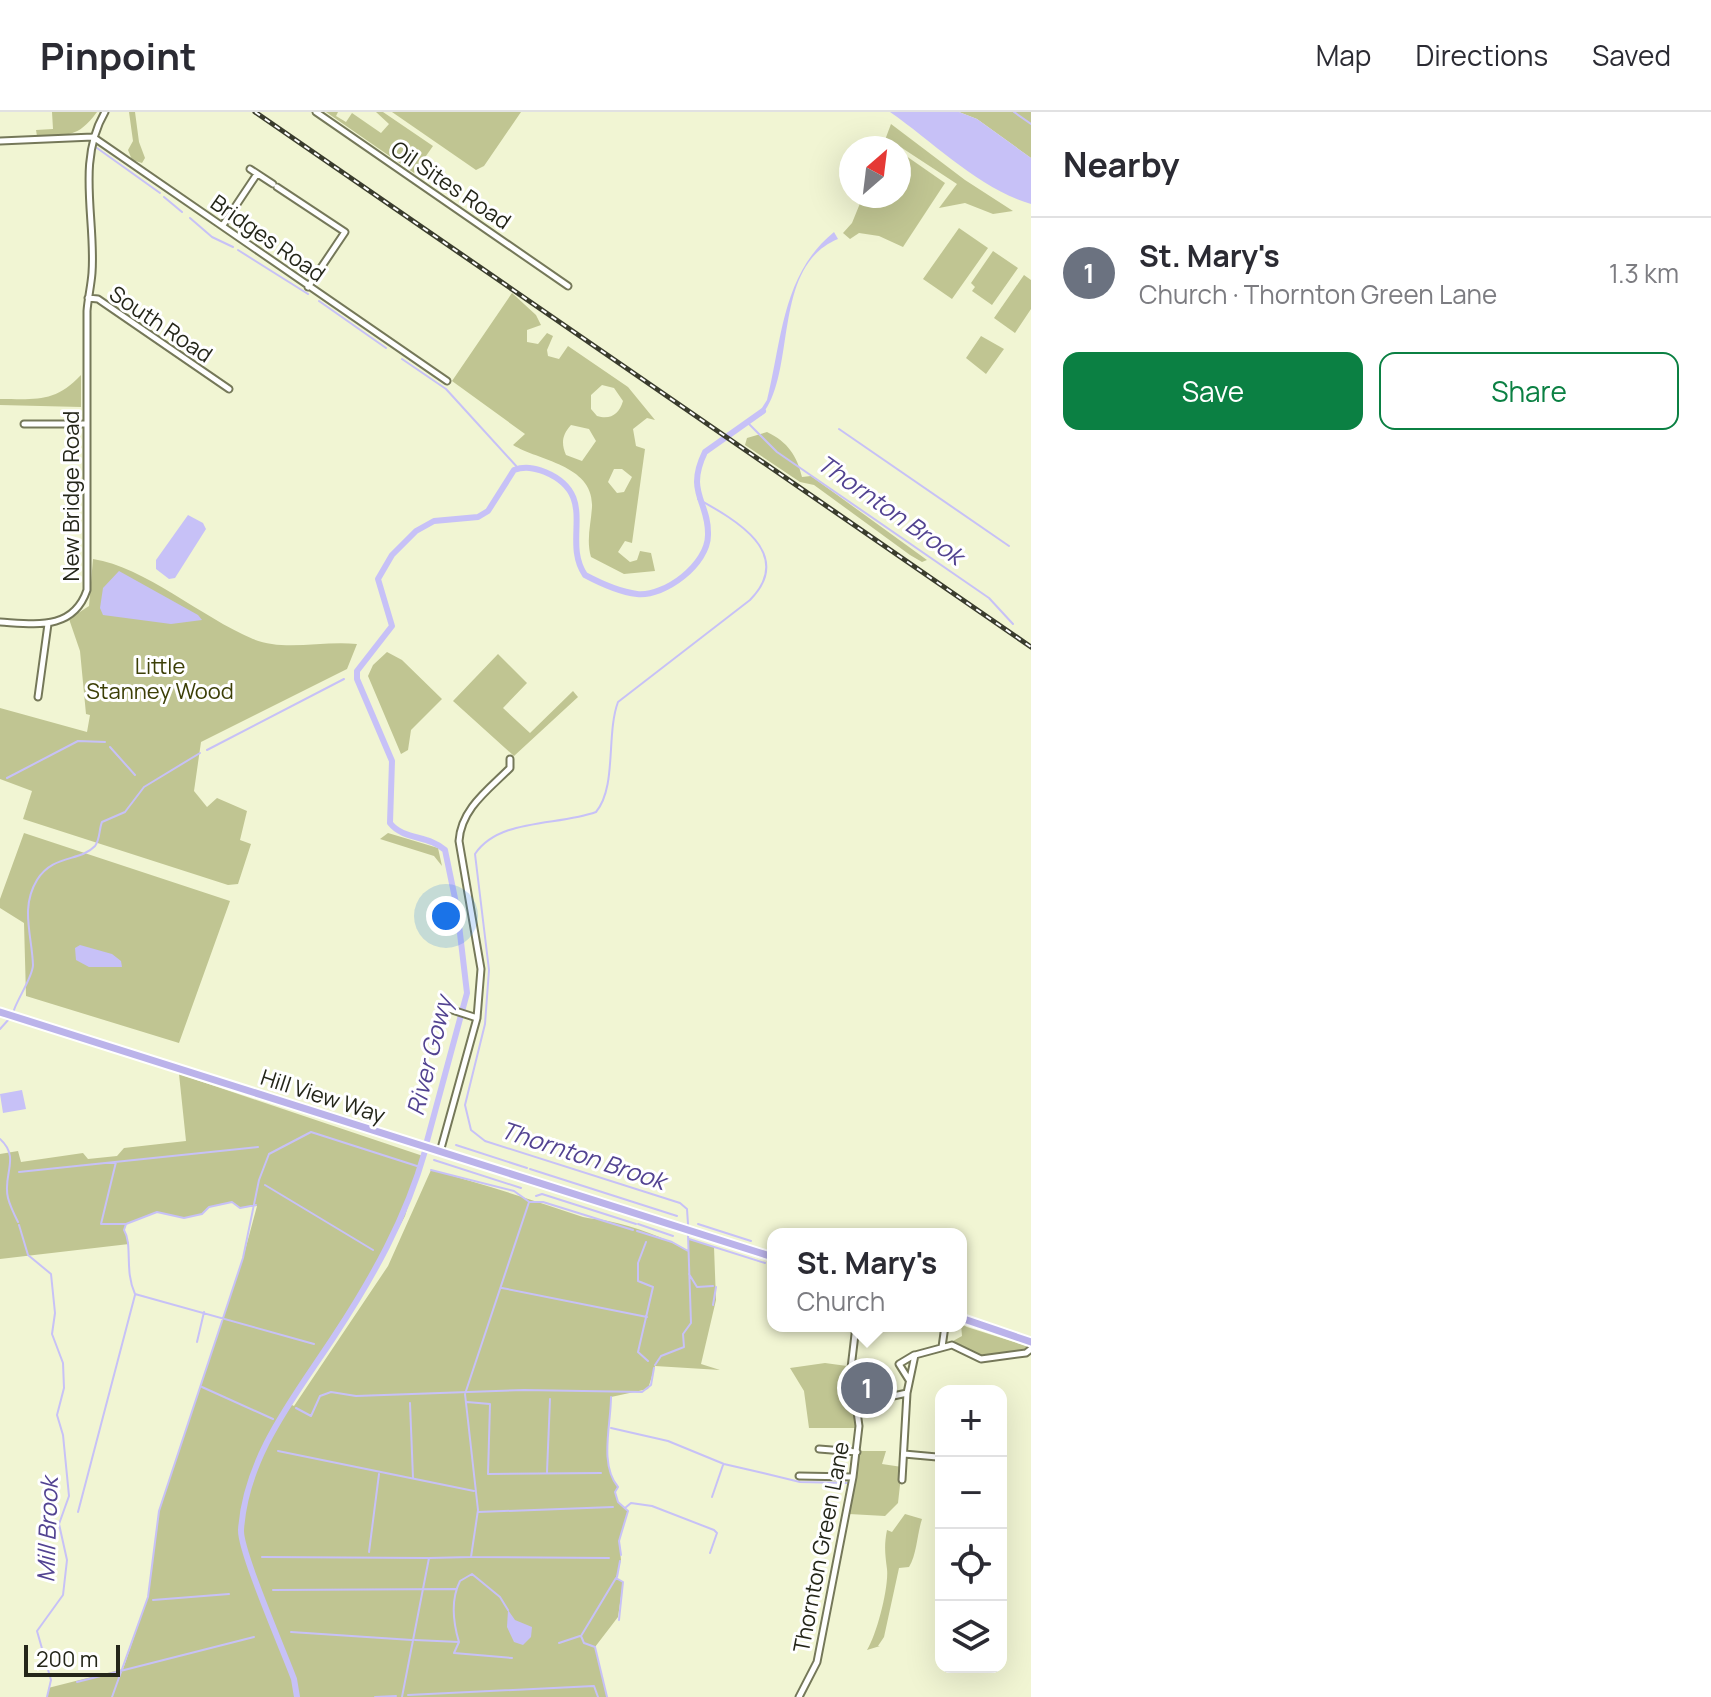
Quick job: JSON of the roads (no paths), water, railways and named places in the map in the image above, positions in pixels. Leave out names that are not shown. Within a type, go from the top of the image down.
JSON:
[{"type":"main road","name":"Hill View Way","points":[[0,1012],[767,1255]]},
{"type":"main road","points":[[967,1320],[1031,1342]]},
{"type":"street","points":[[0,141],[93,137],[105,112]]},
{"type":"street","name":"Oil Sites Road","points":[[316,112],[568,286]]},
{"type":"street","name":"Bridges Road","points":[[93,137],[447,381]]},
{"type":"street","name":"South Road","points":[[93,137],[89,166],[92,273],[88,298],[98,299],[229,389]]},
{"type":"street","points":[[250,169],[345,232],[308,287]]},
{"type":"street","points":[[223,225],[257,174]]},
{"type":"street","name":"New Bridge Road","points":[[48,624],[71,615],[87,590],[88,298]]},
{"type":"street","points":[[24,424],[87,424]]},
{"type":"street","points":[[0,622],[48,624],[38,697]]},
{"type":"street","points":[[440,1152],[477,1018],[481,969],[459,832],[467,812],[510,768],[510,759]]},
{"type":"street","points":[[446,1008],[477,1018]]},
{"type":"street","name":"Thornton Green Lane","points":[[799,1697],[819,1654],[857,1452],[857,1404],[851,1368],[855,1332]]},
{"type":"street","points":[[942,1347],[944,1332]]},
{"type":"street","points":[[910,1381],[899,1364],[915,1355],[942,1347],[952,1345],[981,1359],[1026,1353],[1031,1349]]},
{"type":"street","points":[[902,1480],[907,1393],[915,1355]]},
{"type":"street","points":[[857,1404],[907,1393]]},
{"type":"street","points":[[899,1397],[907,1407]]},
{"type":"street","points":[[819,1449],[857,1452]]},
{"type":"street","points":[[904,1454],[935,1457]]},
{"type":"street","points":[[799,1476],[853,1477]]},
{"type":"waterway","points":[[1014,112],[1031,124]]},
{"type":"waterway","points":[[97,148],[160,193]]},
{"type":"waterway","points":[[164,197],[182,212]]},
{"type":"waterway","points":[[190,218],[212,237],[233,247]]},
{"type":"waterway","points":[[238,250],[308,294]]},
{"type":"waterway","points":[[319,301],[386,348]]},
{"type":"waterway","points":[[402,359],[446,389],[518,468]]},
{"type":"waterway","name":"River Gowy","points":[[427,1141],[467,993],[457,908],[445,850],[402,832],[390,823],[392,761],[357,679],[357,671],[392,626],[378,579],[392,555],[416,531],[434,521],[478,517],[488,511],[514,470],[526,468],[545,472],[562,482],[571,493],[577,519],[576,547],[585,575],[630,593],[648,594],[660,590],[693,567],[706,546],[707,523],[697,487],[699,466],[705,452],[763,411]]},
{"type":"waterway","name":"Thornton Brook","points":[[749,424],[777,452],[989,598],[1013,624]]},
{"type":"waterway","points":[[839,429],[1009,546]]},
{"type":"waterway","name":"Thornton Brook","points":[[688,1224],[687,1209],[680,1203],[485,1141],[471,1130],[465,1105],[485,1024],[489,970],[475,854],[499,834],[596,812],[607,789],[612,729],[618,702],[750,600],[762,583],[766,567],[755,539],[728,517],[698,499]]},
{"type":"waterway","name":"Mill Brook","points":[[207,750],[344,679]]},
{"type":"waterway","points":[[7,778],[78,741],[105,742]]},
{"type":"waterway","points":[[110,747],[135,775]]},
{"type":"waterway","name":"Mill Brook","points":[[14,1010],[33,965],[28,911],[37,880],[58,862],[89,851],[97,844],[102,822],[125,812],[144,787],[200,753]]},
{"type":"waterway","name":"Mill Brook","points":[[0,1029],[9,1019]]},
{"type":"waterway","points":[[112,1697],[148,1597],[159,1511],[243,1258],[259,1180],[269,1154],[311,1132],[420,1167]]},
{"type":"waterway","name":"Mill Brook","points":[[0,1139],[9,1153],[7,1190],[18,1222]]},
{"type":"waterway","points":[[456,1145],[527,1168]]},
{"type":"waterway","points":[[19,1172],[258,1147]]},
{"type":"waterway","name":"River Gowy","points":[[297,1697],[294,1679],[243,1541],[241,1530],[245,1503],[252,1476],[275,1427],[349,1313],[387,1246],[408,1200],[425,1151]]},
{"type":"waterway","points":[[434,1160],[521,1188]]},
{"type":"waterway","points":[[116,1162],[101,1224],[126,1224],[157,1212],[184,1218],[202,1214],[209,1207],[232,1202],[240,1208],[256,1205]]},
{"type":"waterway","points":[[530,1169],[677,1216]]},
{"type":"waterway","points":[[431,1170],[514,1191],[528,1201]]},
{"type":"waterway","points":[[265,1185],[373,1250]]},
{"type":"waterway","points":[[536,1196],[542,1194],[636,1224]]},
{"type":"waterway","points":[[402,1697],[429,1558],[471,1557],[478,1510],[465,1394],[529,1202],[543,1202],[633,1230]]},
{"type":"waterway","points":[[126,1224],[124,1230],[135,1294],[314,1344]]},
{"type":"waterway","points":[[638,1224],[673,1236]]},
{"type":"waterway","points":[[698,1224],[751,1241]]},
{"type":"waterway","name":"Mill Brook","points":[[19,1225],[28,1255],[51,1274],[55,1313],[52,1334],[63,1363],[64,1388],[57,1415],[63,1435],[69,1496],[59,1524],[67,1560],[63,1595],[37,1631],[51,1680],[47,1697]]},
{"type":"waterway","points":[[637,1231],[672,1242],[688,1251]]},
{"type":"waterway","name":"Thornton Brook","points":[[655,1365],[661,1356],[684,1347],[683,1334],[691,1323],[688,1235]]},
{"type":"waterway","points":[[689,1239],[765,1263]]},
{"type":"waterway","points":[[646,1242],[638,1263],[638,1281],[653,1287],[638,1352],[648,1361]]},
{"type":"waterway","points":[[689,1274],[697,1287],[713,1286]]},
{"type":"waterway","points":[[713,1305],[716,1287]]},
{"type":"waterway","points":[[502,1288],[647,1317]]},
{"type":"waterway","points":[[78,1512],[135,1295]]},
{"type":"waterway","points":[[197,1342],[204,1312]]},
{"type":"waterway","name":"Thornton Brook","points":[[296,1408],[311,1416],[320,1396],[331,1392],[356,1396],[524,1390],[642,1392],[651,1385],[654,1368]]},
{"type":"waterway","points":[[202,1387],[273,1419]]},
{"type":"waterway","points":[[611,1397],[607,1456],[612,1478],[618,1487],[615,1492],[618,1502],[628,1511],[619,1541],[621,1555]]},
{"type":"waterway","points":[[547,1472],[550,1399]]},
{"type":"waterway","points":[[467,1402],[490,1404],[488,1474],[601,1473]]},
{"type":"waterway","points":[[410,1403],[413,1478]]},
{"type":"waterway","points":[[611,1428],[668,1441],[724,1464],[800,1482],[847,1483]]},
{"type":"waterway","points":[[278,1451],[474,1491]]},
{"type":"waterway","points":[[712,1497],[723,1465]]},
{"type":"waterway","points":[[369,1552],[379,1474]]},
{"type":"waterway","points":[[625,1508],[631,1503],[652,1506],[714,1530],[717,1533],[710,1553]]},
{"type":"waterway","points":[[478,1512],[613,1507]]},
{"type":"waterway","points":[[262,1557],[428,1558]]},
{"type":"waterway","points":[[472,1557],[609,1558]]},
{"type":"waterway","points":[[617,1577],[620,1561]]},
{"type":"waterway","points":[[459,1642],[454,1611],[460,1581],[472,1574],[500,1597],[508,1610]]},
{"type":"waterway","points":[[607,1697],[595,1647],[584,1643],[581,1636],[616,1578],[623,1582],[619,1620]]},
{"type":"waterway","points":[[273,1590],[456,1589]]},
{"type":"waterway","points":[[153,1600],[229,1594]]},
{"type":"waterway","points":[[291,1632],[412,1640]]},
{"type":"waterway","points":[[559,1643],[580,1636]]},
{"type":"waterway","points":[[77,1682],[254,1637]]},
{"type":"waterway","points":[[415,1640],[459,1642],[454,1653],[512,1658]]},
{"type":"waterway","points":[[408,1695],[594,1686],[598,1697]]},
{"type":"waterway","points":[[375,1697],[396,1696]]},
{"type":"railway","points":[[255,112],[1031,647]]},
{"type":"place","name":"St. Mary's","points":[[867,1388]]},
{"type":"park label","name":"Little Stanney Wood","points":[[160,678]]}]
